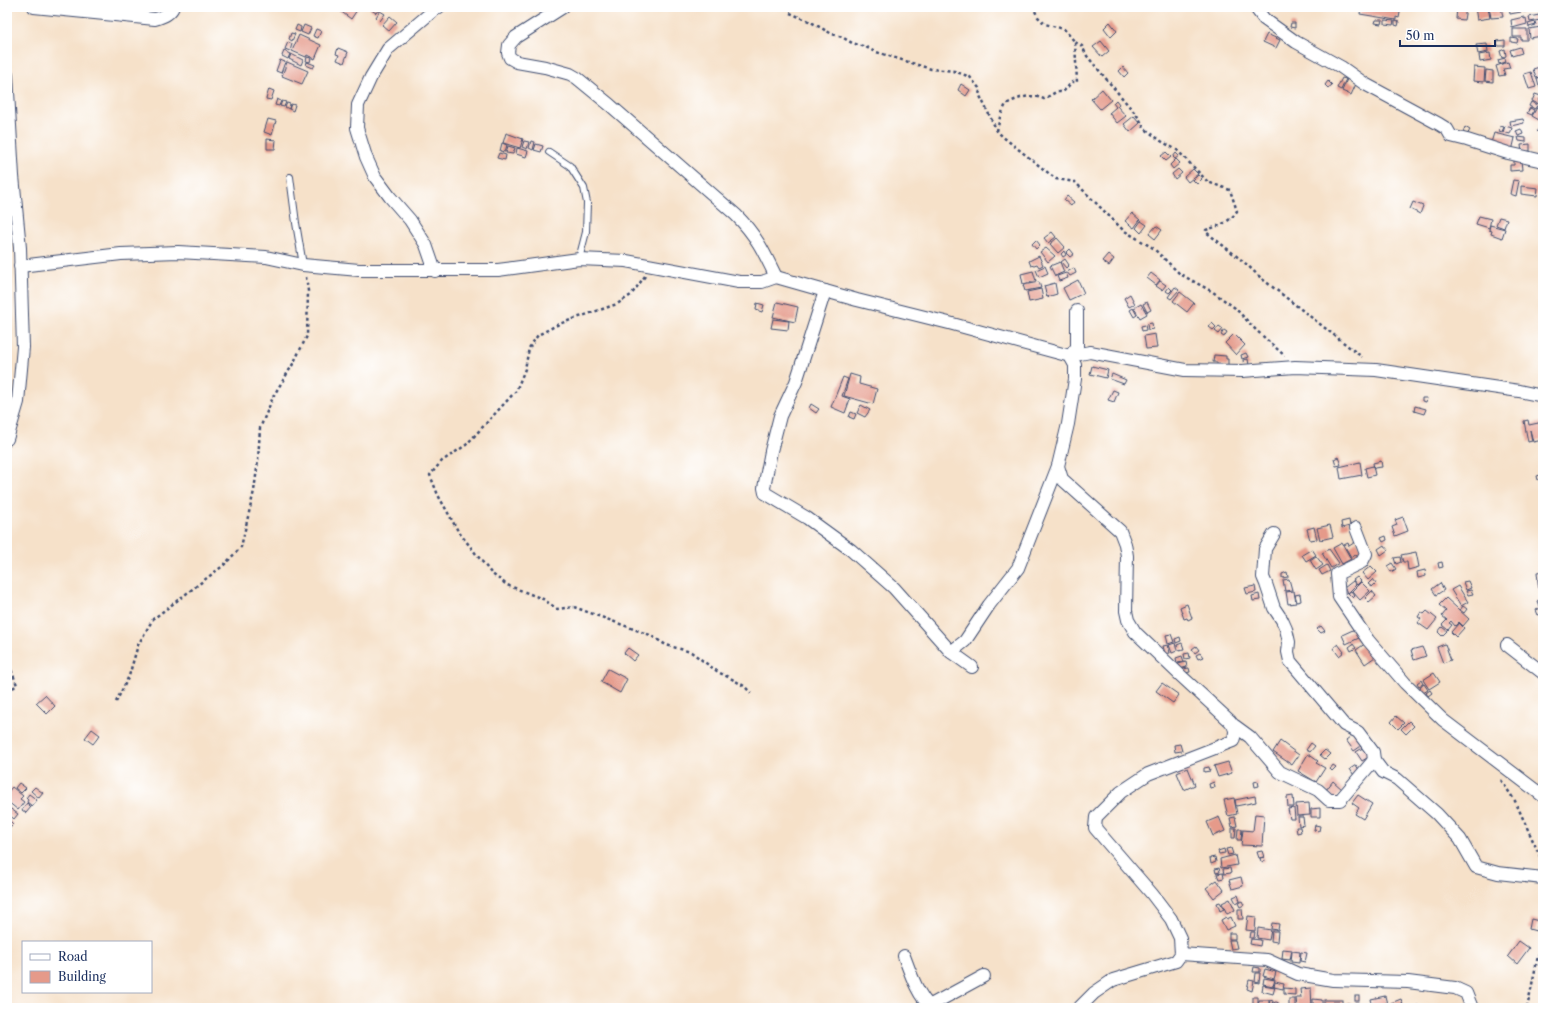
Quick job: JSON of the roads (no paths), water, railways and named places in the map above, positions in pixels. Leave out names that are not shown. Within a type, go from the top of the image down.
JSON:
[{"type":"street","points":[[34,7],[155,19],[163,17],[172,11],[173,7]]},
{"type":"street","points":[[435,270],[426,245],[410,220],[375,178],[366,157],[357,128],[357,120],[358,105],[371,77],[388,49],[439,7]]},
{"type":"street","points":[[563,7],[516,37],[509,45],[508,53],[510,58],[516,62],[545,67],[570,74],[610,105],[730,210],[750,230],[776,277]]},
{"type":"street","points":[[1255,7],[1264,19],[1296,42],[1335,63],[1365,84],[1442,126],[1451,136],[1508,153],[1543,161]]},
{"type":"street","points":[[7,75],[13,176],[20,248],[23,347],[18,402],[7,439]]},
{"type":"street","points":[[20,266],[121,254],[178,252],[266,257],[304,265],[359,270],[498,270],[579,259],[626,261],[739,282],[762,282],[776,277],[1070,356],[1090,352],[1185,370],[1242,371],[1295,367],[1376,370],[1543,396]]},
{"type":"street","points":[[825,291],[796,382],[780,416],[771,451],[764,488],[765,493],[807,518],[851,550],[894,588],[951,652],[972,668]]},
{"type":"street","points":[[1070,356],[1077,347],[1076,311]]},
{"type":"street","points":[[951,652],[966,641],[989,605],[1018,568],[1058,466],[1068,424],[1075,379],[1075,365],[1070,356]]},
{"type":"street","points":[[1058,466],[1062,479],[1120,531],[1125,544],[1127,556],[1126,611],[1128,620],[1135,632],[1235,726],[1250,737],[1280,772],[1318,790],[1328,800],[1340,800],[1374,760]]},
{"type":"street","points":[[1356,528],[1366,554],[1362,562],[1337,574],[1339,597],[1364,634],[1404,683],[1443,720],[1543,796]]},
{"type":"street","points":[[1274,534],[1265,549],[1263,577],[1270,599],[1286,629],[1289,642],[1288,652],[1290,661],[1344,725],[1358,732],[1373,752],[1374,760],[1383,772],[1397,779],[1437,814],[1460,839],[1476,867],[1498,873],[1543,878]]},
{"type":"street","points":[[1507,645],[1543,673]]},
{"type":"street","points":[[1079,1008],[1094,993],[1113,980],[1176,961],[1181,954],[1180,938],[1171,919],[1152,894],[1095,828],[1096,817],[1121,792],[1148,774],[1233,741],[1236,732],[1235,726]]},
{"type":"street","points":[[1181,954],[1267,960],[1298,974],[1333,980],[1408,982],[1455,988],[1466,993],[1472,1008]]},
{"type":"street","points":[[904,956],[917,987],[930,1007],[984,976]]},
{"type":"lane","points":[[549,152],[570,166],[584,188],[587,203],[586,232],[579,259]]},
{"type":"lane","points":[[290,177],[296,223],[304,265]]}]
